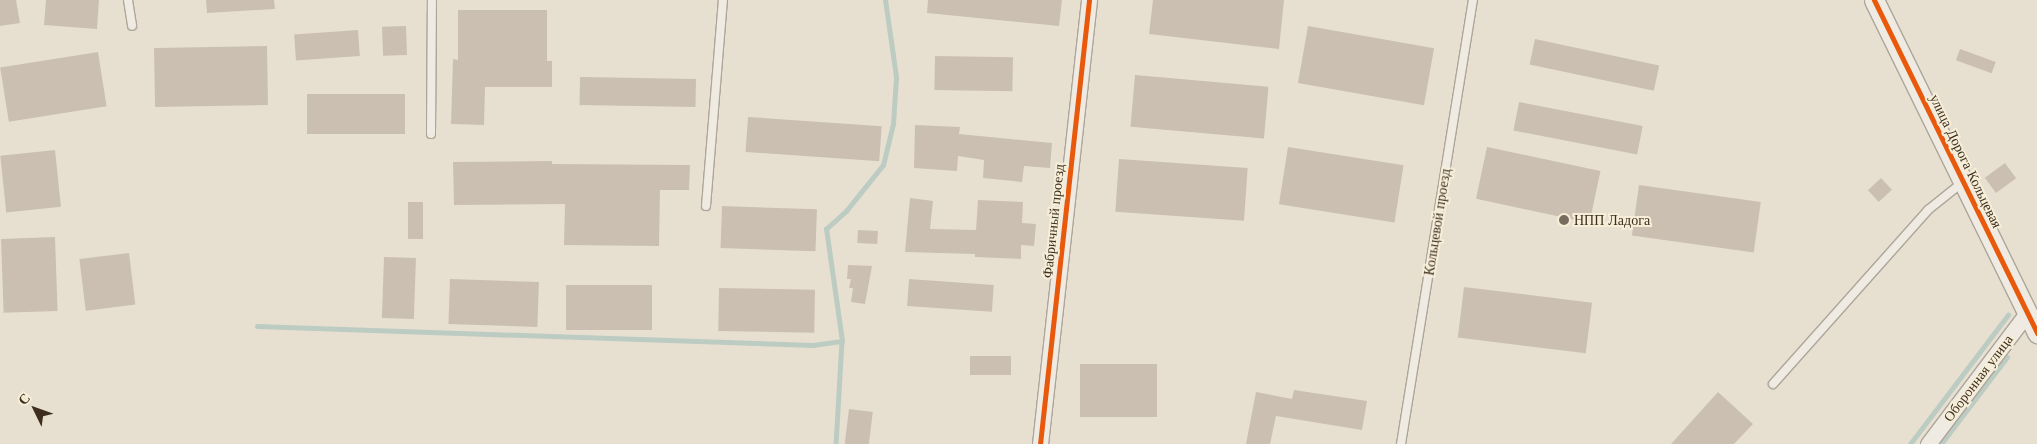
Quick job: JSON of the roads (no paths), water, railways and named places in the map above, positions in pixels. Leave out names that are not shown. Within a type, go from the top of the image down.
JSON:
[{"type":"street","name":"Фабричный проезд","points":[[1040,444],[1088,0]]},
{"type":"street","name":"улица Дорога Кольцевая","points":[[1874,0],[2037,333]]},
{"type":"street","name":"Оборонная улица","points":[[1928,444],[2028,312]]},
{"type":"lane","points":[[128,0],[132,26]]},
{"type":"lane","points":[[431,134],[432,0]]},
{"type":"lane","points":[[706,206],[723,0]]},
{"type":"lane","name":"Кольцевой проезд","points":[[1401,444],[1473,0]]},
{"type":"lane","points":[[1773,384],[1928,210],[1964,182]]},
{"type":"waterway","points":[[842,341],[826,229],[846,211],[883,165],[893,124],[896,77],[885,0]]},
{"type":"waterway","points":[[1910,444],[2008,315]]},
{"type":"waterway","points":[[257,326],[813,345],[842,341],[836,444]]},
{"type":"waterway","points":[[1941,444],[2007,357]]},
{"type":"place","name":"НПП Ладога","points":[[1564,220]]}]
